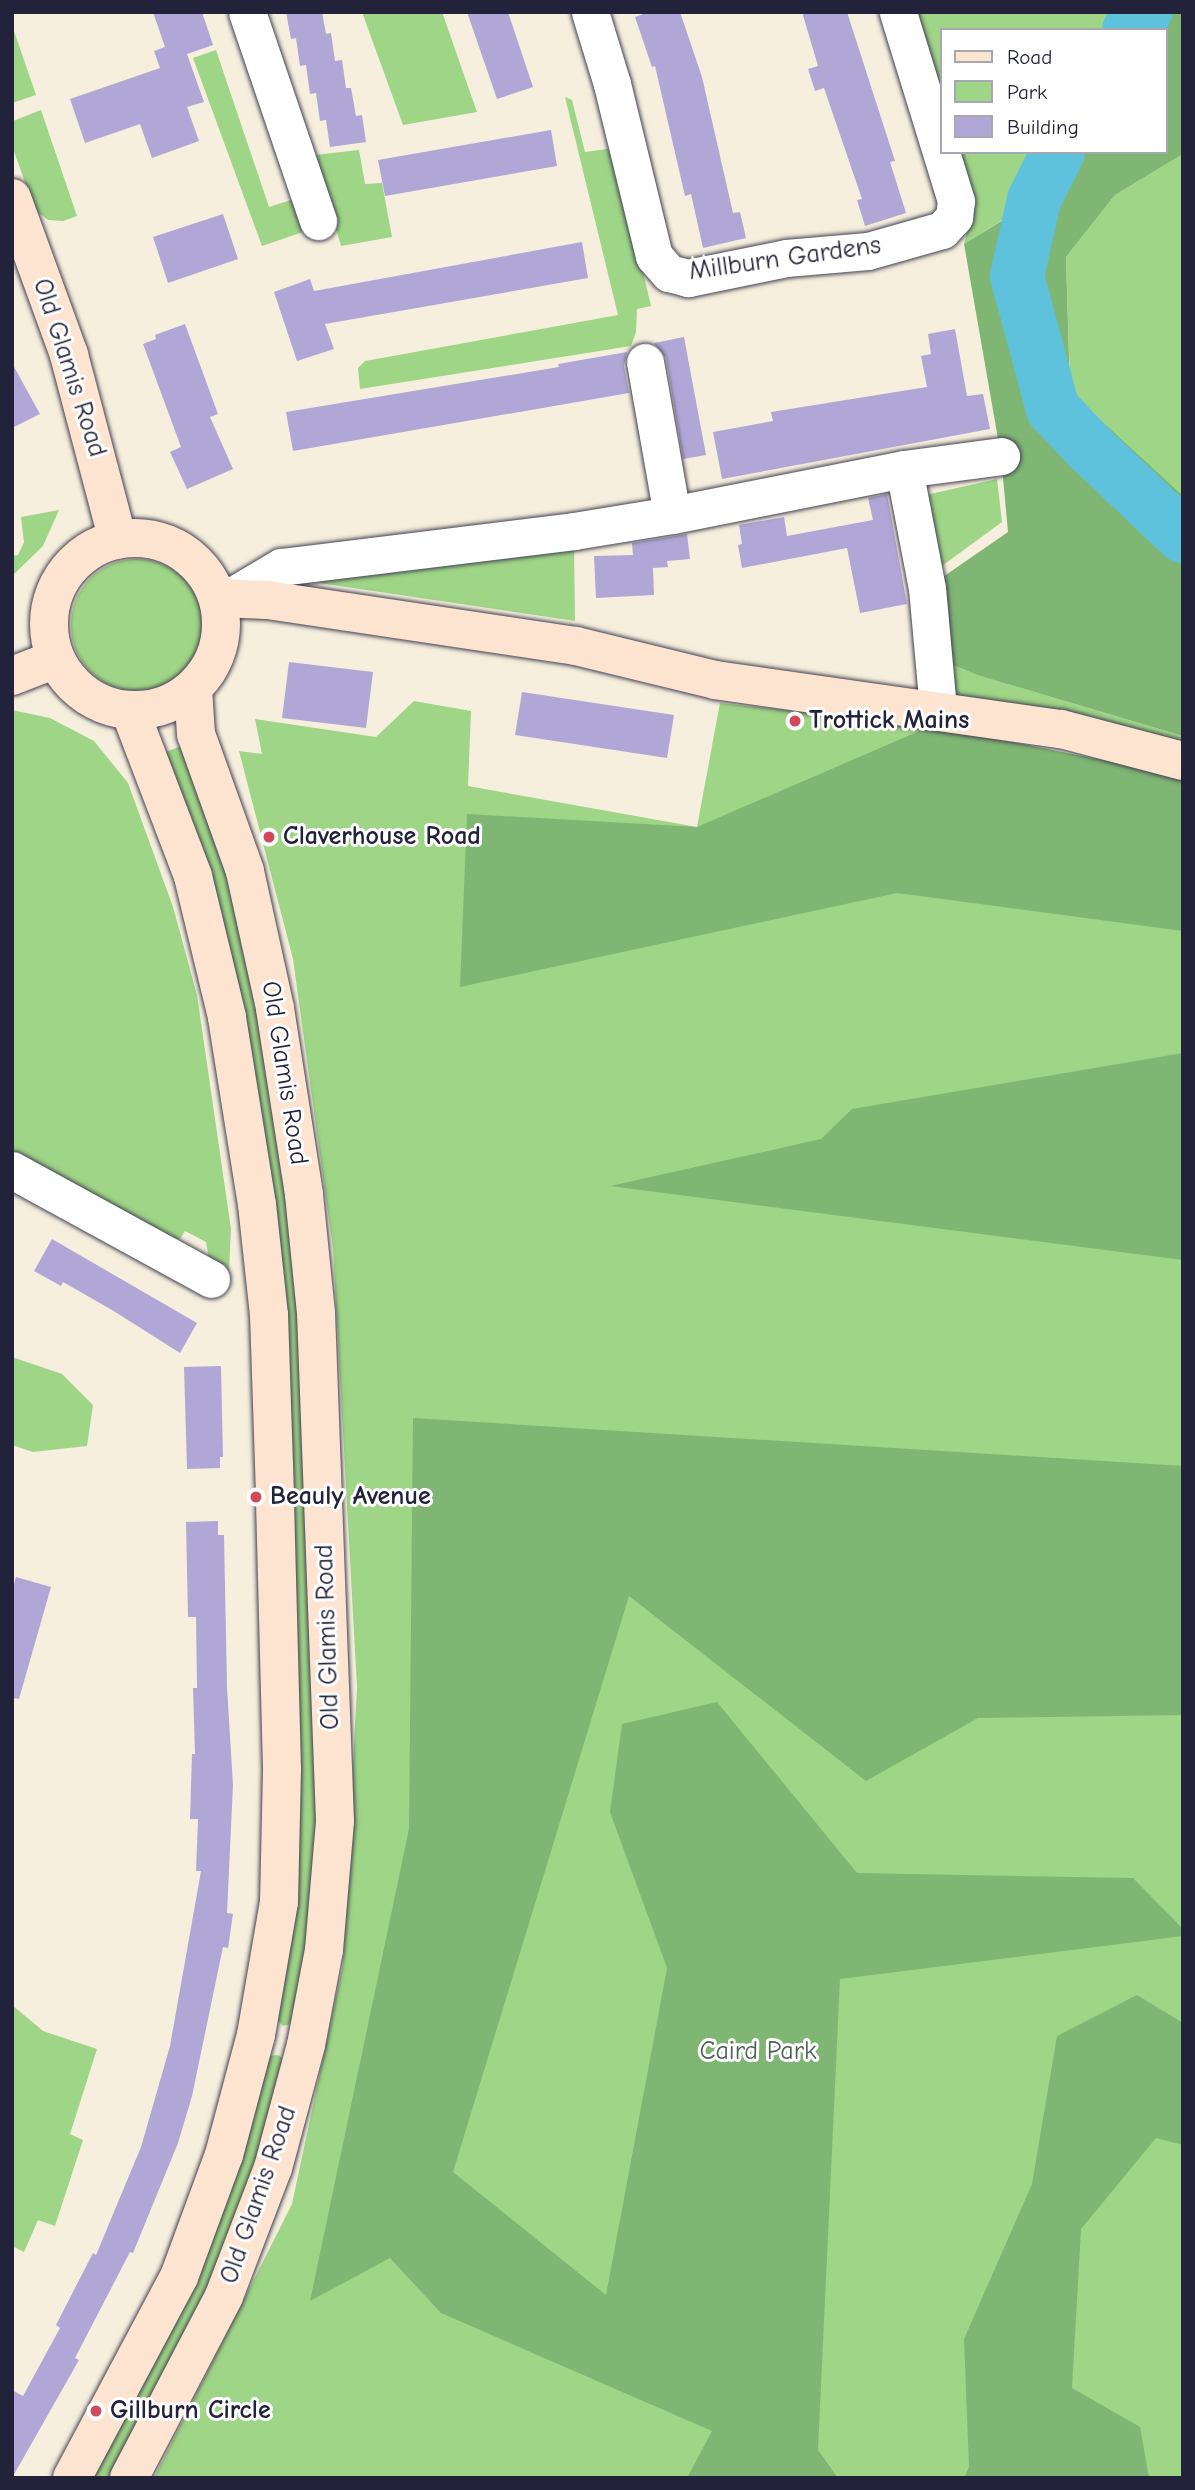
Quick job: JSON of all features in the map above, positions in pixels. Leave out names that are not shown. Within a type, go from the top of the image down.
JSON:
[{"type":"street","points":[[247,12],[318,221]]},
{"type":"street","name":"Millburn Gardens","points":[[590,12],[612,84],[654,256],[669,273],[688,278],[786,258],[868,251],[942,230],[954,217],[956,201],[942,154]]},
{"type":"street","name":"Millburn Gardens","points":[[898,12],[940,149]]},
{"type":"street","name":"Old Glamis Road","points":[[12,198],[69,355],[118,540]]},
{"type":"street","points":[[645,362],[672,516]]},
{"type":"street","points":[[222,598],[281,567],[574,531],[672,516],[904,469],[1001,456]]},
{"type":"street","points":[[904,469],[927,588],[938,710]]},
{"type":"street","points":[[149,539],[176,548],[197,564],[222,598],[219,647],[209,669],[193,689],[164,706],[130,711],[101,704],[74,686],[56,659],[48,631],[52,601],[65,573],[87,552],[118,540],[149,539]]},
{"type":"street","points":[[222,598],[268,600],[576,646],[715,680],[1060,729],[1183,761]]},
{"type":"street","points":[[12,676],[56,659]]},
{"type":"street","name":"Old Glamis Road","points":[[129,2478],[225,2296],[273,2168],[306,2045],[324,1950],[335,1821],[316,1313],[304,1194],[275,1008],[245,871],[196,734],[193,689]]},
{"type":"street","name":"Old Glamis Road","points":[[72,2478],[178,2277],[224,2155],[256,2035],[279,1902],[282,1769],[269,1315],[257,1205],[227,1017],[193,876],[130,711]]},
{"type":"street","points":[[12,1170],[196,1261]]},
{"type":"street","points":[[256,2035],[306,2045]]},
{"type":"green space","points":[[362,12],[442,12],[477,112],[403,125]]},
{"type":"green space","points":[[912,12],[1145,12],[1131,28],[940,28],[940,107]]},
{"type":"green space","points":[[1145,12],[1183,12],[1183,154],[1115,195],[1066,257],[1070,392],[1183,496],[1183,736],[977,675],[932,656],[927,588],[1008,532],[1001,456],[964,244],[1034,201],[1057,154],[1167,154],[1167,28],[1131,28]]},
{"type":"green space","points":[[12,25],[36,95],[12,103]]},
{"type":"green space","points":[[216,50],[269,207],[294,199],[306,231],[262,246],[193,58]]},
{"type":"green space","points":[[565,97],[572,100],[585,152],[614,148],[651,306],[637,309],[636,332],[631,346],[360,389],[358,368],[365,361],[618,315]]},
{"type":"green space","points":[[41,110],[77,216],[63,221],[48,220],[35,210],[12,146],[13,121]]},
{"type":"green space","points":[[359,150],[365,184],[382,183],[392,237],[341,246],[315,155]]},
{"type":"green space","points":[[955,154],[1057,154],[1034,200],[964,244],[972,213]]},
{"type":"green space","points":[[1183,154],[1183,671],[1038,597],[1070,382],[1066,257],[1115,195]]},
{"type":"green space","points":[[997,479],[1002,522],[931,574],[917,497]]},
{"type":"green space","points":[[59,510],[43,546],[12,576],[12,556],[18,555],[24,542],[21,517]]},
{"type":"green space","points":[[574,543],[575,621],[319,583],[318,573]]},
{"type":"green space","points":[[137,559],[162,564],[184,578],[198,600],[203,625],[198,650],[184,672],[162,686],[137,691],[112,686],[90,672],[76,650],[71,625],[76,600],[90,578],[112,564]]},
{"type":"green space","points":[[932,656],[977,675],[1183,736],[1183,761],[938,710]]},
{"type":"green space","name":"Caird Park","points":[[414,701],[471,711],[468,786],[697,827],[720,703],[931,726],[1183,780],[1183,2478],[154,2478],[292,2204],[343,1964],[357,1687],[333,1249],[293,959],[239,751],[262,754],[255,719],[376,737]]},
{"type":"green space","points":[[12,710],[50,718],[94,741],[128,783],[173,907],[197,995],[231,1229],[229,1271],[209,1259],[206,1242],[185,1231],[180,1239],[169,1239],[12,1160]]},
{"type":"green space","points":[[931,726],[1183,776],[1183,931],[897,893],[460,987],[467,814],[697,827]]},
{"type":"green space","points":[[182,746],[230,873],[260,1008],[299,1256],[320,1823],[310,1950],[295,2023],[283,2026],[274,2017],[284,1314],[162,753]]},
{"type":"green space","points":[[1183,1053],[1183,1260],[610,1186],[821,1139],[852,1109]]},
{"type":"green space","points":[[12,1357],[62,1374],[93,1405],[87,1446],[33,1452],[12,1445]]},
{"type":"green space","points":[[413,1418],[1183,1466],[1183,1715],[978,1718],[866,1781],[629,1596],[453,2172],[606,2295],[667,1968],[610,1812],[622,1724],[717,1702],[857,1873],[1133,1878],[1183,1929],[1183,1936],[840,1979],[818,2450],[838,2478],[687,2478],[712,2431],[441,2313],[390,2258],[310,2301],[409,1829]]},
{"type":"green space","points":[[1137,1995],[1183,2023],[1183,2145],[1156,2138],[1081,2229],[1072,2388],[1140,2427],[1149,2478],[964,2478],[969,2467],[964,2339],[1032,2184],[1057,2036]]},
{"type":"green space","points":[[12,2005],[43,2031],[97,2049],[70,2134],[83,2140],[55,2226],[38,2220],[24,2252],[12,2246]]},
{"type":"green space","points":[[278,2055],[287,2061],[260,2167],[212,2290],[113,2478],[84,2478],[267,2056]]},
{"type":"building","points":[[153,12],[202,12],[213,45],[187,54],[204,102],[187,107],[199,141],[152,158],[140,124],[85,143],[70,99],[160,68],[154,51],[165,47]]},
{"type":"building","points":[[286,12],[322,12],[326,34],[331,33],[335,61],[342,60],[346,88],[351,88],[356,116],[362,115],[366,142],[330,147],[326,120],[320,121],[316,93],[310,94],[306,65],[300,66],[296,38],[291,39]]},
{"type":"building","points":[[467,12],[508,12],[533,87],[497,99]]},
{"type":"building","points":[[649,12],[680,12],[702,77],[733,213],[740,212],[746,238],[703,248],[691,194],[685,196],[655,66],[652,67],[635,17]]},
{"type":"building","points":[[802,12],[847,12],[895,161],[890,162],[906,213],[865,226],[857,200],[862,199],[824,88],[815,91],[808,69],[818,66]]},
{"type":"building","points":[[551,130],[557,166],[385,196],[378,160]]},
{"type":"building","points":[[223,214],[238,259],[168,283],[153,237]]},
{"type":"building","points":[[582,242],[588,278],[325,324],[334,349],[297,361],[274,292],[310,279],[314,291]]},
{"type":"building","points":[[185,324],[218,414],[210,417],[233,469],[187,489],[170,452],[181,447],[143,344],[156,339],[155,335]]},
{"type":"building","points":[[955,329],[967,396],[983,394],[990,429],[722,479],[713,432],[773,421],[771,412],[927,387],[921,356],[931,354],[928,334]]},
{"type":"building","points":[[684,337],[706,455],[683,459],[666,358],[654,343]]},
{"type":"building","points":[[627,352],[624,366],[629,393],[293,451],[286,412],[559,367],[558,364]]},
{"type":"building","points":[[12,363],[40,414],[12,428]]},
{"type":"building","points":[[887,494],[907,604],[860,613],[847,548],[742,568],[738,545],[742,544],[739,525],[784,517],[787,536],[873,520],[868,498]]},
{"type":"building","points":[[687,534],[690,559],[667,561],[668,567],[653,568],[654,595],[596,598],[594,556],[633,555],[632,543]]},
{"type":"building","points":[[289,662],[373,672],[366,728],[282,718]]},
{"type":"building","points":[[522,692],[674,715],[667,758],[515,735]]},
{"type":"building","points":[[52,1239],[197,1323],[180,1353],[63,1282],[61,1286],[34,1271]]},
{"type":"building","points":[[221,1366],[223,1457],[220,1457],[220,1468],[187,1469],[184,1367]]},
{"type":"building","points":[[218,1521],[218,1535],[224,1535],[227,1687],[233,1785],[227,1913],[233,1914],[228,1948],[223,1947],[192,2096],[178,2143],[133,2253],[130,2252],[75,2358],[79,2360],[12,2478],[12,2390],[23,2396],[60,2328],[56,2325],[93,2253],[96,2255],[141,2147],[170,2046],[201,1871],[196,1871],[198,1819],[190,1819],[192,1754],[195,1754],[193,1688],[197,1688],[196,1617],[188,1617],[186,1522]]},
{"type":"building","points":[[16,1577],[51,1587],[19,1699],[12,1698],[12,1591]]},
{"type":"waterway","points":[[1131,28],[1145,12]]},
{"type":"waterway","points":[[1057,154],[1034,200],[1017,276],[1053,409],[1183,536]]},
{"type":"place","name":"Trottick Mains","points":[[795,721]]},
{"type":"place","name":"Claverhouse Road","points":[[269,837]]},
{"type":"place","name":"Beauly Avenue","points":[[256,1497]]},
{"type":"place","name":"Gillburn Circle","points":[[96,2411]]}]
